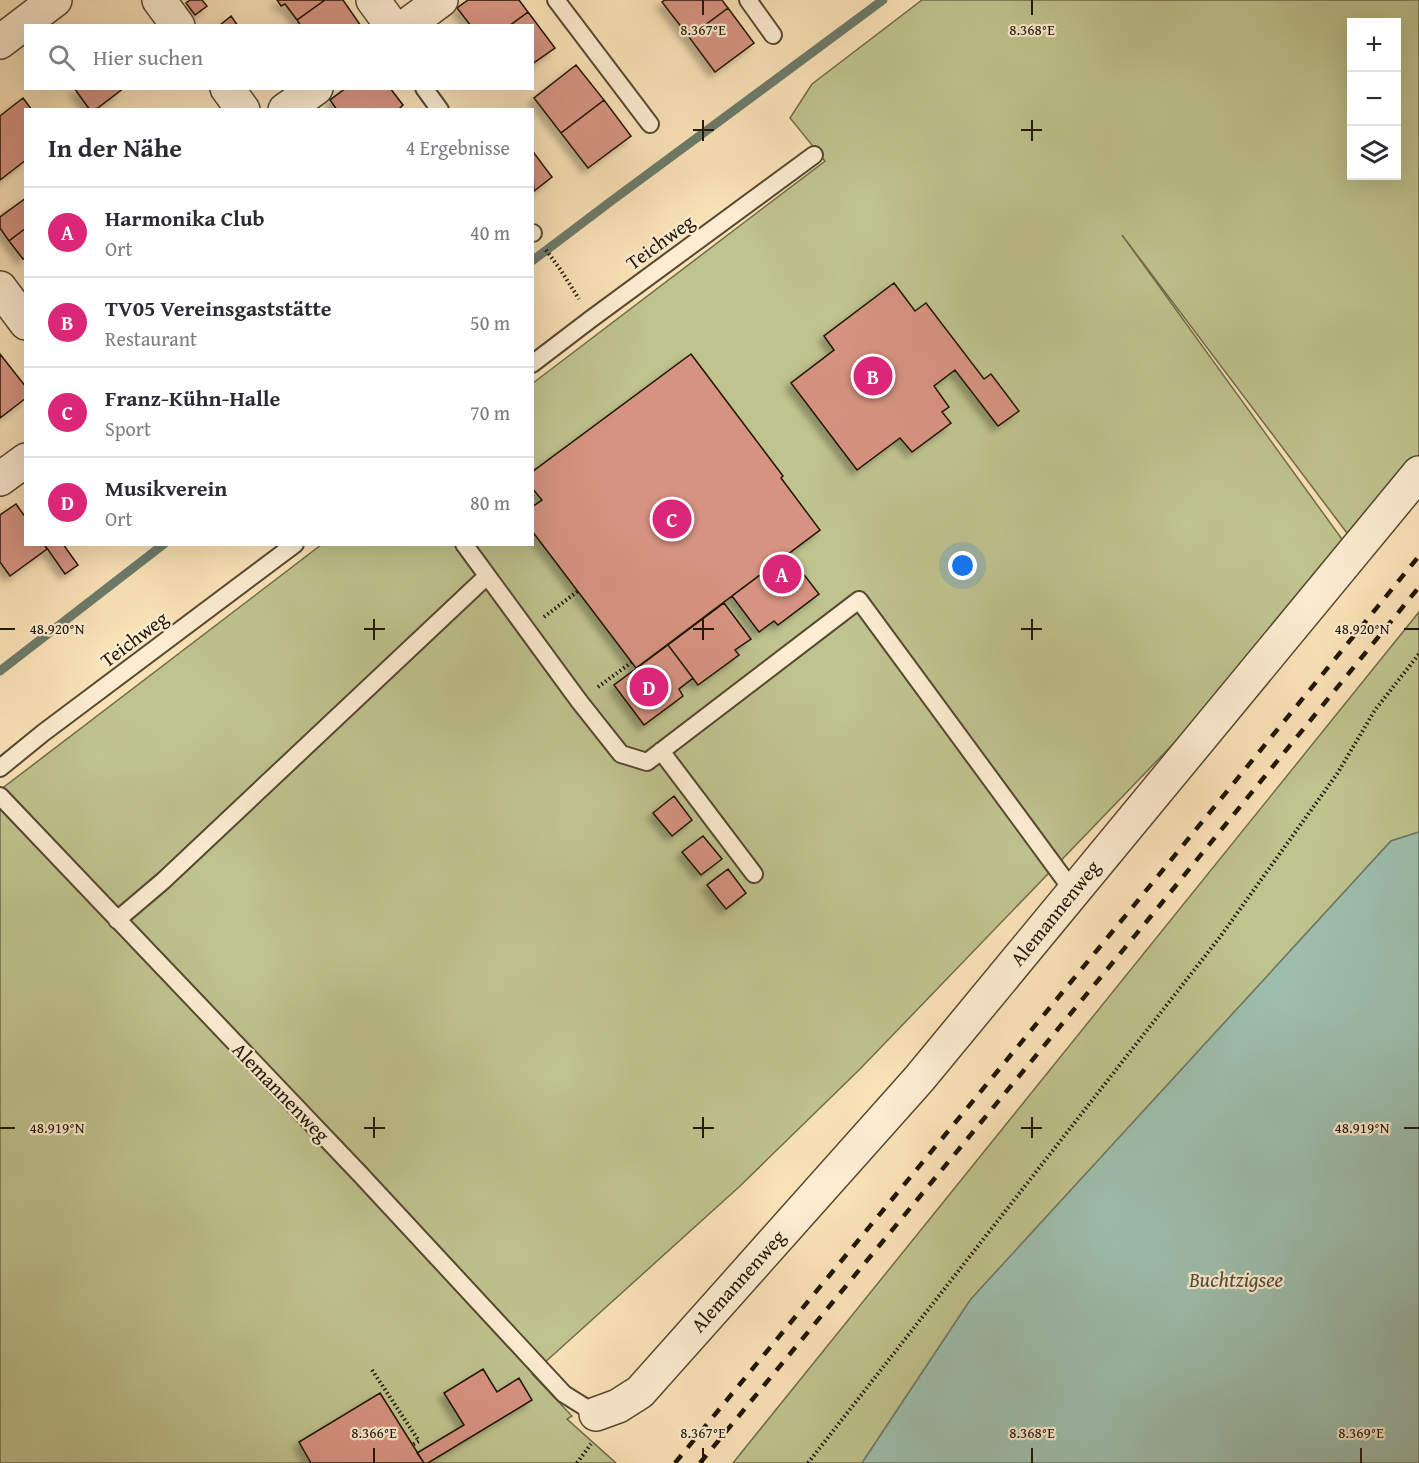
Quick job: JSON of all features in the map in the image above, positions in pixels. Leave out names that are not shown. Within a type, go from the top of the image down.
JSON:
[{"type":"street","points":[[0,42],[55,0]]},
{"type":"street","points":[[159,0],[177,24]]},
{"type":"street","points":[[373,0],[391,24]]},
{"type":"street","points":[[409,24],[441,0]]},
{"type":"street","points":[[228,90],[242,108]]},
{"type":"street","points":[[288,108],[313,90]]},
{"type":"street","points":[[0,288],[24,320]]},
{"type":"street","points":[[0,479],[24,461]]},
{"type":"street","name":"Alemannenweg","points":[[596,1414],[618,1406],[640,1392],[919,1079],[1419,473]]},
{"type":"lane","points":[[556,0],[650,124]]},
{"type":"lane","points":[[748,0],[773,35]]},
{"type":"lane","points":[[425,90],[439,108]]},
{"type":"lane","name":"Teichweg","points":[[534,362],[814,155]]},
{"type":"lane","name":"Teichweg","points":[[0,768],[43,733],[292,546]]},
{"type":"lane","points":[[465,546],[579,701],[621,754],[647,762],[859,600],[1073,891]]},
{"type":"lane","points":[[117,920],[164,881],[487,576]]},
{"type":"lane","points":[[661,751],[754,874]]},
{"type":"lane","name":"Alemannenweg","points":[[0,796],[360,1174],[564,1394],[596,1414]]},
{"type":"path","points":[[560,269],[591,319]]},
{"type":"path","points":[[526,630],[578,591]]},
{"type":"path","points":[[808,1463],[1220,937],[1337,774],[1375,710],[1419,654]]},
{"type":"path","points":[[579,701],[632,662]]},
{"type":"path","points":[[372,1370],[418,1441],[412,1445]]},
{"type":"green space","points":[[922,0],[1419,0],[1419,457],[1350,537],[1122,235],[1344,542],[1202,714],[860,1069],[739,1187],[532,1374],[572,1416],[567,1419],[616,1463],[0,1463],[0,790],[320,546],[534,546],[534,382],[825,161],[790,118],[812,84]]},
{"type":"green space","points":[[1419,612],[1419,832],[1391,841],[971,1299],[862,1463],[733,1463]]},
{"type":"water","name":"Buchtzigsee","points":[[1419,832],[1419,1463],[862,1463],[971,1299],[1391,841]]},
{"type":"building","points":[[190,0],[202,0],[207,6],[195,15],[186,3]]},
{"type":"building","points":[[277,0],[325,0],[297,20],[285,4],[281,6]]},
{"type":"building","points":[[325,0],[343,0],[360,24],[300,24],[297,20]]},
{"type":"building","points":[[468,0],[519,0],[528,12],[512,24],[469,24],[457,8]]},
{"type":"building","points":[[665,0],[722,0],[728,8],[689,37],[662,2]]},
{"type":"building","points":[[728,8],[754,43],[715,72],[689,37]]},
{"type":"building","points":[[528,12],[555,48],[534,63],[534,24],[512,24]]},
{"type":"building","points":[[231,16],[237,24],[221,24]]},
{"type":"building","points":[[576,65],[604,100],[561,133],[534,98]]},
{"type":"building","points":[[75,90],[121,90],[98,108],[89,108]]},
{"type":"building","points":[[343,90],[392,90],[403,105],[400,108],[336,108],[330,100]]},
{"type":"building","points":[[23,98],[30,108],[24,108],[24,162],[0,180],[0,116]]},
{"type":"building","points":[[604,100],[631,136],[588,168],[561,133]]},
{"type":"building","points":[[534,153],[552,177],[534,191]]},
{"type":"building","points":[[24,199],[24,230],[9,241],[0,228],[0,217]]},
{"type":"building","points":[[24,230],[24,259],[23,259],[9,241]]},
{"type":"building","points":[[894,283],[915,311],[926,303],[984,379],[991,374],[1019,411],[998,426],[955,370],[934,386],[949,407],[942,412],[951,423],[912,452],[900,438],[857,470],[791,383],[834,350],[824,336]]},
{"type":"building","points":[[0,354],[24,384],[24,400],[0,418]]},
{"type":"building","points":[[691,354],[783,476],[781,478],[820,530],[636,668],[534,534],[534,506],[542,500],[534,490],[534,471]]},
{"type":"building","points":[[16,504],[24,515],[24,546],[45,546],[47,549],[10,576],[0,562],[0,515]]},
{"type":"building","points":[[45,546],[64,546],[78,565],[65,574]]},
{"type":"building","points":[[788,554],[819,594],[778,625],[774,621],[759,632],[732,596]]},
{"type":"building","points":[[724,603],[751,639],[735,650],[739,655],[698,685],[668,645]]},
{"type":"building","points":[[668,645],[693,678],[679,689],[683,696],[644,725],[614,685]]},
{"type":"building","points":[[674,796],[692,820],[672,836],[653,813]]},
{"type":"building","points":[[703,836],[722,859],[701,875],[682,852]]},
{"type":"building","points":[[728,869],[746,893],[726,909],[707,885]]},
{"type":"building","points":[[483,1369],[497,1392],[519,1378],[532,1400],[428,1463],[424,1463],[417,1453],[464,1425],[444,1393]]},
{"type":"building","points":[[380,1393],[424,1463],[311,1463],[299,1442]]},
{"type":"waterway","points":[[534,259],[883,0]]},
{"type":"waterway","points":[[0,671],[161,546]]},
{"type":"railway","points":[[675,1463],[1419,556]]},
{"type":"railway","points":[[700,1463],[1419,587]]},
{"type":"place","name":"TV05 Vereinsgaststätte","points":[[873,376]]},
{"type":"place","name":"Franz-Kühn-Halle","points":[[672,519]]},
{"type":"place","name":"Harmonika Club","points":[[782,574]]},
{"type":"place","name":"Musikverein","points":[[649,687]]}]
